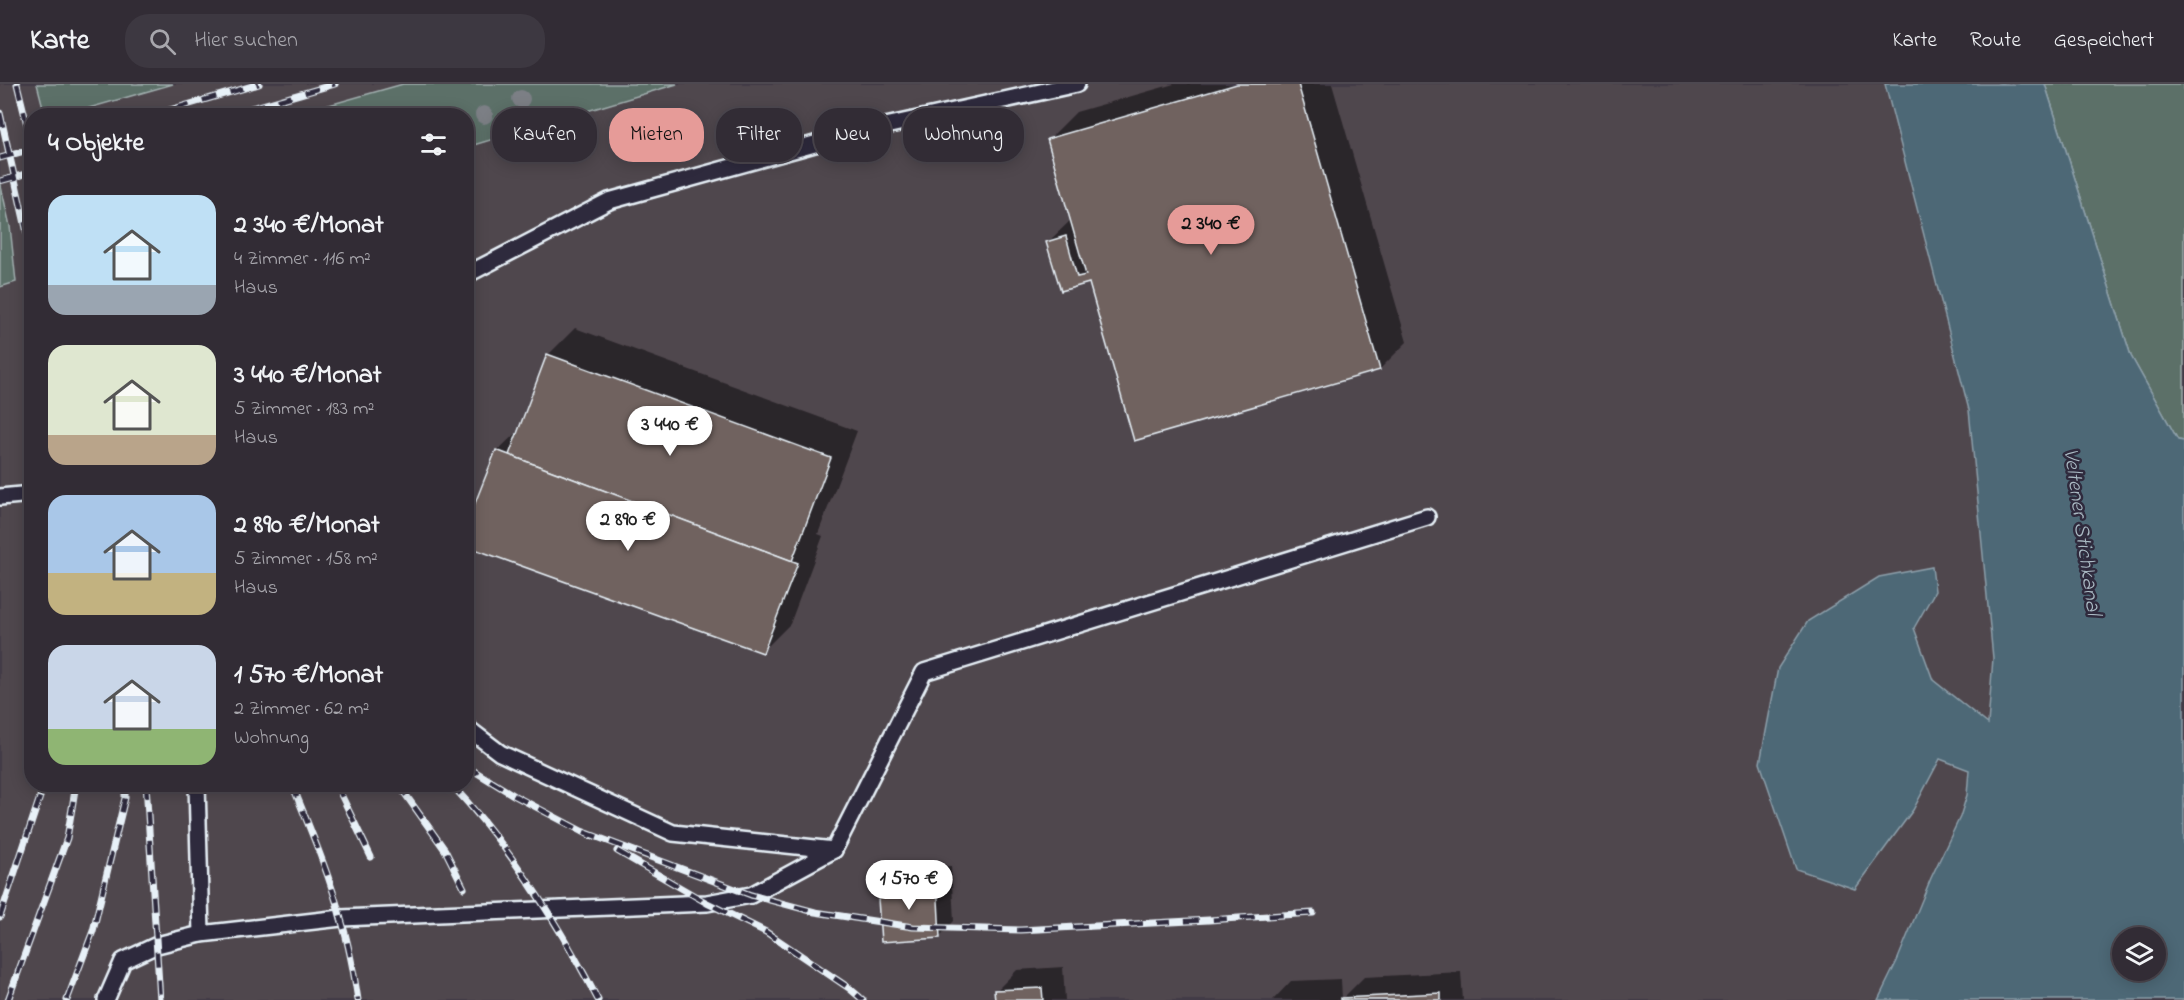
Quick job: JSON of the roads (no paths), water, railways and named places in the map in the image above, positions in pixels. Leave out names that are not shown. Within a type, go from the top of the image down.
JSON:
[{"type":"lane","points":[[474,271],[609,201],[858,132],[1077,84]]},
{"type":"lane","points":[[0,497],[24,495]]},
{"type":"lane","points":[[106,1000],[123,961],[157,945],[201,934],[341,918],[707,903],[751,895],[834,850],[924,672],[1427,517]]},
{"type":"lane","points":[[474,733],[500,753],[673,833],[834,850]]},
{"type":"lane","points":[[197,792],[201,934]]},
{"type":"water","name":"Veltener Stichkanal","points":[[1885,84],[2045,84],[2131,356],[2178,440],[2184,441],[2184,1000],[1878,1000],[1960,817],[1967,795],[1969,770],[1940,759],[1913,810],[1855,889],[1796,869],[1760,763],[1778,668],[1808,621],[1879,577],[1932,567],[1935,591],[1914,628],[1933,680],[1988,724],[1993,658],[1969,410]]},
{"type":"railway","points":[[17,84],[24,112]]},
{"type":"railway","points":[[176,108],[259,84]]},
{"type":"railway","points":[[252,108],[335,84]]},
{"type":"railway","points":[[0,113],[24,220]]},
{"type":"railway","points":[[0,158],[24,151]]},
{"type":"railway","points":[[0,181],[24,174]]},
{"type":"railway","points":[[474,771],[515,796],[591,836]]},
{"type":"railway","points":[[0,917],[41,792]]},
{"type":"railway","points":[[8,1000],[67,838],[75,792]]},
{"type":"railway","points":[[67,1000],[93,931],[125,792]]},
{"type":"railway","points":[[147,792],[160,1000]]},
{"type":"railway","points":[[295,792],[336,902],[349,949],[358,1000]]},
{"type":"railway","points":[[340,792],[371,857]]},
{"type":"railway","points":[[404,792],[445,850],[464,888]]},
{"type":"railway","points":[[458,792],[494,834],[532,887],[567,943],[598,1000]]},
{"type":"railway","points":[[584,832],[751,895],[815,912],[913,927],[1020,930],[1313,913]]},
{"type":"railway","points":[[617,851],[707,903],[766,932],[863,1000]]}]
